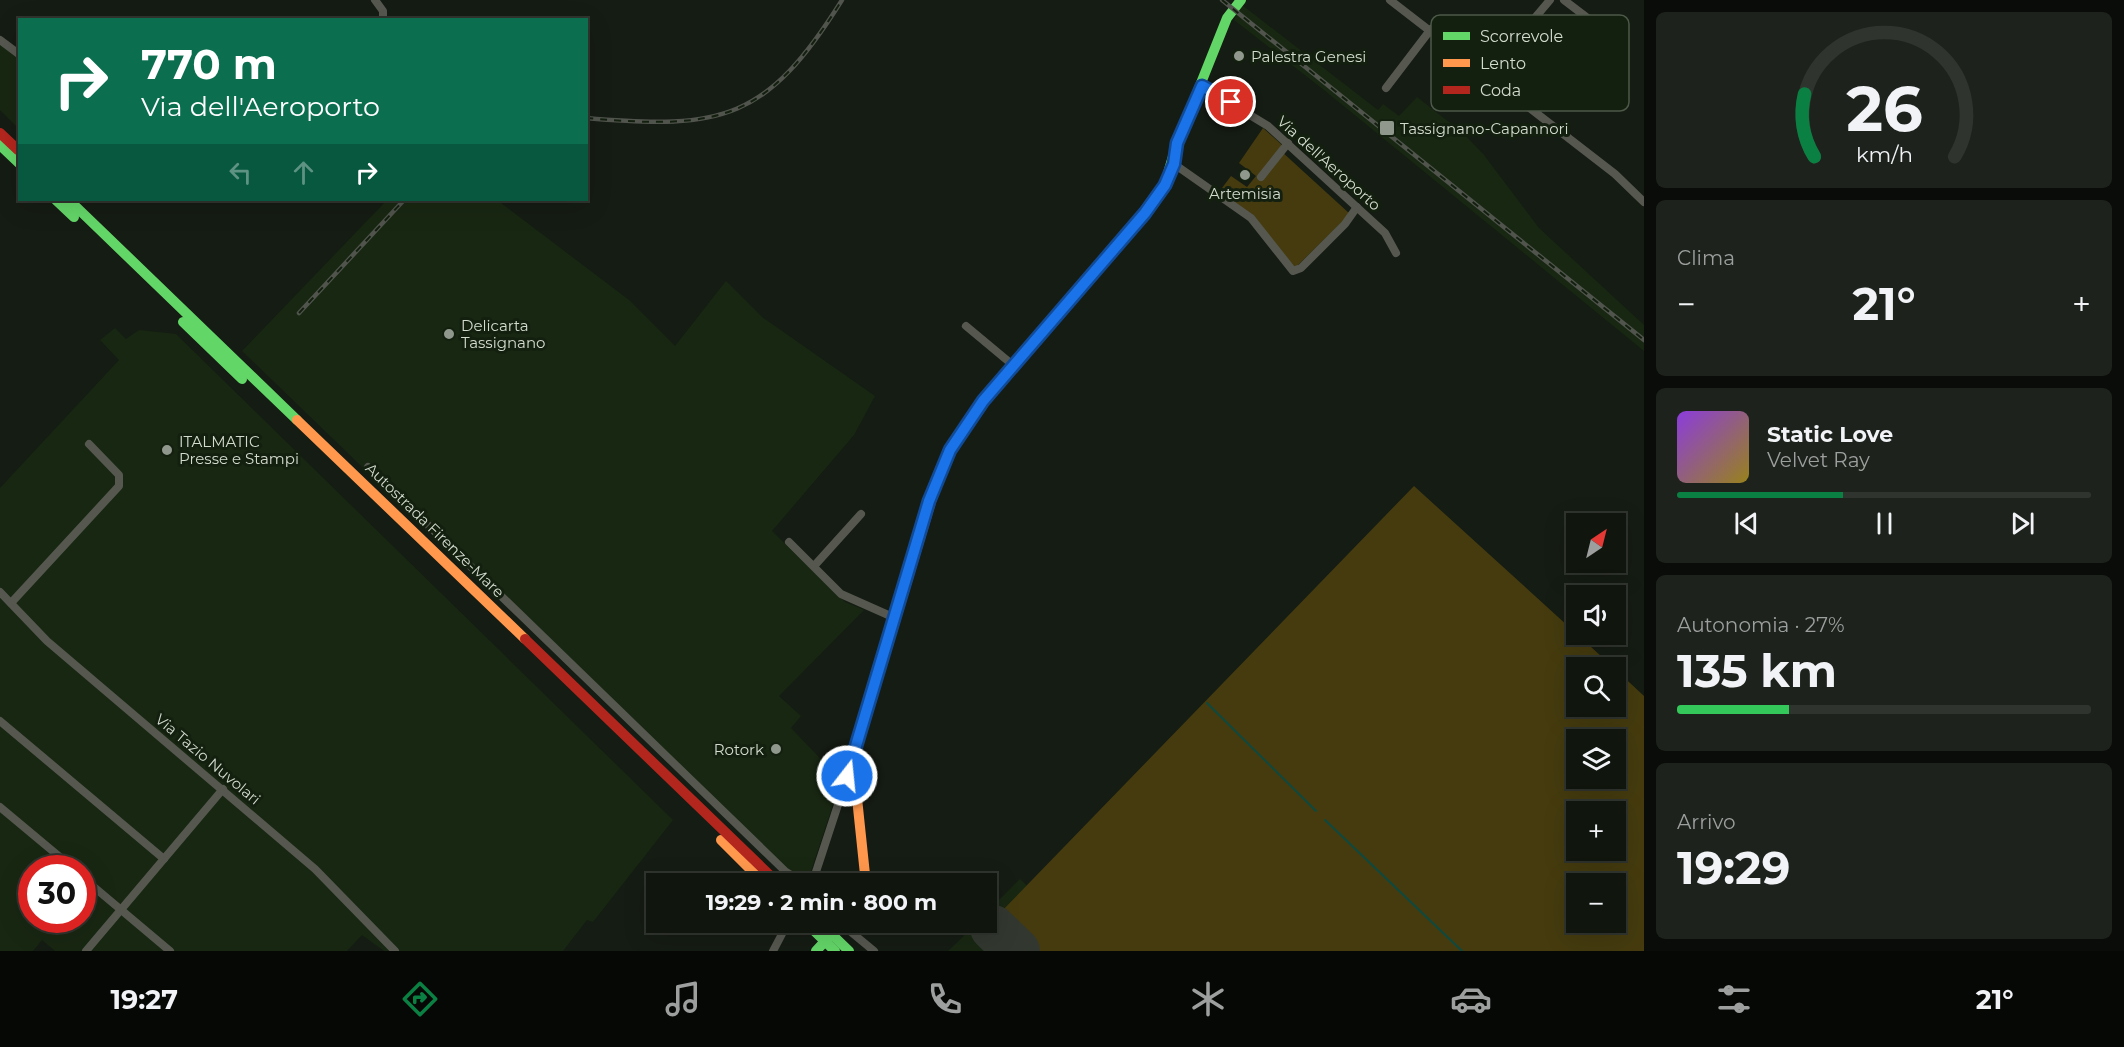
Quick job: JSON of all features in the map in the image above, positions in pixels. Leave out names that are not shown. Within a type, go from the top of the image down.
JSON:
[{"type":"main road","points":[[865,873],[853,760],[894,618],[941,469],[965,425],[1145,213],[1165,185],[1174,164],[1177,143],[1202,86],[1227,18],[1240,0]]},
{"type":"main road","points":[[0,133],[18,150]]},
{"type":"main road","points":[[0,146],[18,162]]},
{"type":"main road","name":"Autostrada Firenze-Mare","points":[[57,201],[754,873]]},
{"type":"main road","name":"Autostrada Firenze-Mare","points":[[70,201],[768,873]]},
{"type":"main road","points":[[816,933],[835,951]]},
{"type":"main road","points":[[830,933],[849,951]]},
{"type":"main road","points":[[816,951],[832,933]]},
{"type":"street","points":[[375,0],[383,11],[384,18]]},
{"type":"street","points":[[1386,88],[1431,30],[1390,0]]},
{"type":"street","points":[[1537,15],[1550,0]]},
{"type":"street","points":[[1564,0],[1584,15]]},
{"type":"street","points":[[0,40],[18,54]]},
{"type":"street","name":"Via dell'Aeroporto","points":[[1202,86],[1249,112],[1288,142],[1385,233],[1396,253]]},
{"type":"street","points":[[1531,111],[1615,174],[1644,202]]},
{"type":"street","points":[[1261,177],[1288,142]]},
{"type":"street","points":[[1174,164],[1251,218],[1293,271],[1301,268],[1345,224],[1357,207]]},
{"type":"street","points":[[966,326],[1014,366]]},
{"type":"street","points":[[11,603],[119,486],[119,475],[89,444]]},
{"type":"street","points":[[368,467],[788,873]]},
{"type":"street","points":[[815,565],[861,514]]},
{"type":"street","points":[[789,542],[815,565],[844,596],[894,618]]},
{"type":"street","name":"Via Tazio Nuvolari","points":[[0,592],[47,640],[315,869],[395,951]]},
{"type":"street","points":[[0,721],[164,859]]},
{"type":"street","points":[[816,873],[853,760]]},
{"type":"street","points":[[86,951],[223,789]]},
{"type":"street","points":[[0,807],[57,855]]},
{"type":"street","points":[[96,888],[170,951]]},
{"type":"street","points":[[854,933],[874,951]]},
{"type":"street","points":[[773,951],[782,934]]},
{"type":"shaded area","points":[[1242,5],[1378,110],[1383,104],[1399,116],[1417,97],[1431,108],[1431,111],[1435,111],[1463,133],[1484,155],[1539,228],[1644,325],[1644,351],[1324,90],[1234,20]]},
{"type":"shaded area","points":[[0,44],[18,58],[18,128],[0,110]]},
{"type":"shaded area","points":[[1263,128],[1281,144],[1281,151],[1350,214],[1295,268],[1253,215],[1222,195],[1222,188],[1231,176],[1247,187],[1256,176],[1239,163]]},
{"type":"shaded area","points":[[386,201],[498,201],[629,300],[675,346],[726,281],[762,317],[875,396],[854,435],[772,531],[845,602],[864,610],[779,696],[801,716],[791,728],[841,780],[810,873],[783,873],[242,351]]},
{"type":"shaded area","points":[[115,328],[126,339],[139,330],[176,334],[673,820],[593,922],[587,920],[563,951],[384,951],[362,935],[347,951],[55,951],[42,940],[33,951],[0,951],[0,488],[119,360],[100,340]]},
{"type":"shaded area","points":[[1414,486],[1566,624],[1566,645],[1589,645],[1602,657],[1566,657],[1566,717],[1626,717],[1626,679],[1644,696],[1644,951],[1035,951],[998,915]]},
{"type":"shaded area","points":[[1020,879],[1095,951],[948,951],[967,933],[997,933],[997,902]]},
{"type":"waterway","points":[[1207,703],[1316,811]]},
{"type":"waterway","points":[[1325,820],[1462,951]]},
{"type":"taxiway","points":[[1004,951],[1011,945]]},
{"type":"runway","points":[[997,932],[1017,951]]},
{"type":"railway","points":[[588,118],[673,122],[707,118],[737,109],[764,93],[790,71],[815,40],[842,0]]},
{"type":"railway","points":[[1222,0],[1644,340]]},
{"type":"railway","points":[[299,313],[403,201]]},
{"type":"traffic: fast","points":[[1117,245],[1145,213],[1166,180],[1177,143],[1227,18],[1241,0]]},
{"type":"traffic: fast","points":[[0,145],[18,162]]},
{"type":"traffic: fast","points":[[57,201],[74,217]]},
{"type":"traffic: fast","points":[[70,201],[297,420]]},
{"type":"traffic: fast","points":[[183,322],[242,379]]},
{"type":"traffic: fast","points":[[816,933],[835,951]]},
{"type":"traffic: fast","points":[[830,933],[849,951]]},
{"type":"traffic: fast","points":[[816,951],[833,933]]},
{"type":"traffic: slow","points":[[297,420],[525,639]]},
{"type":"traffic: slow","points":[[865,873],[853,760],[908,578]]},
{"type":"traffic: slow","points":[[721,840],[754,873]]},
{"type":"traffic: jam","points":[[0,133],[18,150]]},
{"type":"traffic: jam","points":[[908,578],[941,469],[965,425],[1117,245]]},
{"type":"traffic: jam","points":[[525,639],[768,873]]},
{"type":"place","name":"Palestra Genesi","points":[[1239,56]]},
{"type":"place","name":"Tassignano-Capannori","points":[[1387,128]]},
{"type":"place","name":"Artemisia","points":[[1245,175]]},
{"type":"place","name":"Delicarta Tassignano","points":[[449,334]]},
{"type":"place","name":"ITALMATIC Presse e Stampi","points":[[167,450]]},
{"type":"place","name":"Rotork","points":[[776,749]]},
{"type":"route","points":[[847,776],[929,501],[950,450],[983,401],[1145,213],[1165,185],[1174,164],[1177,143],[1202,86],[1231,102]]}]
